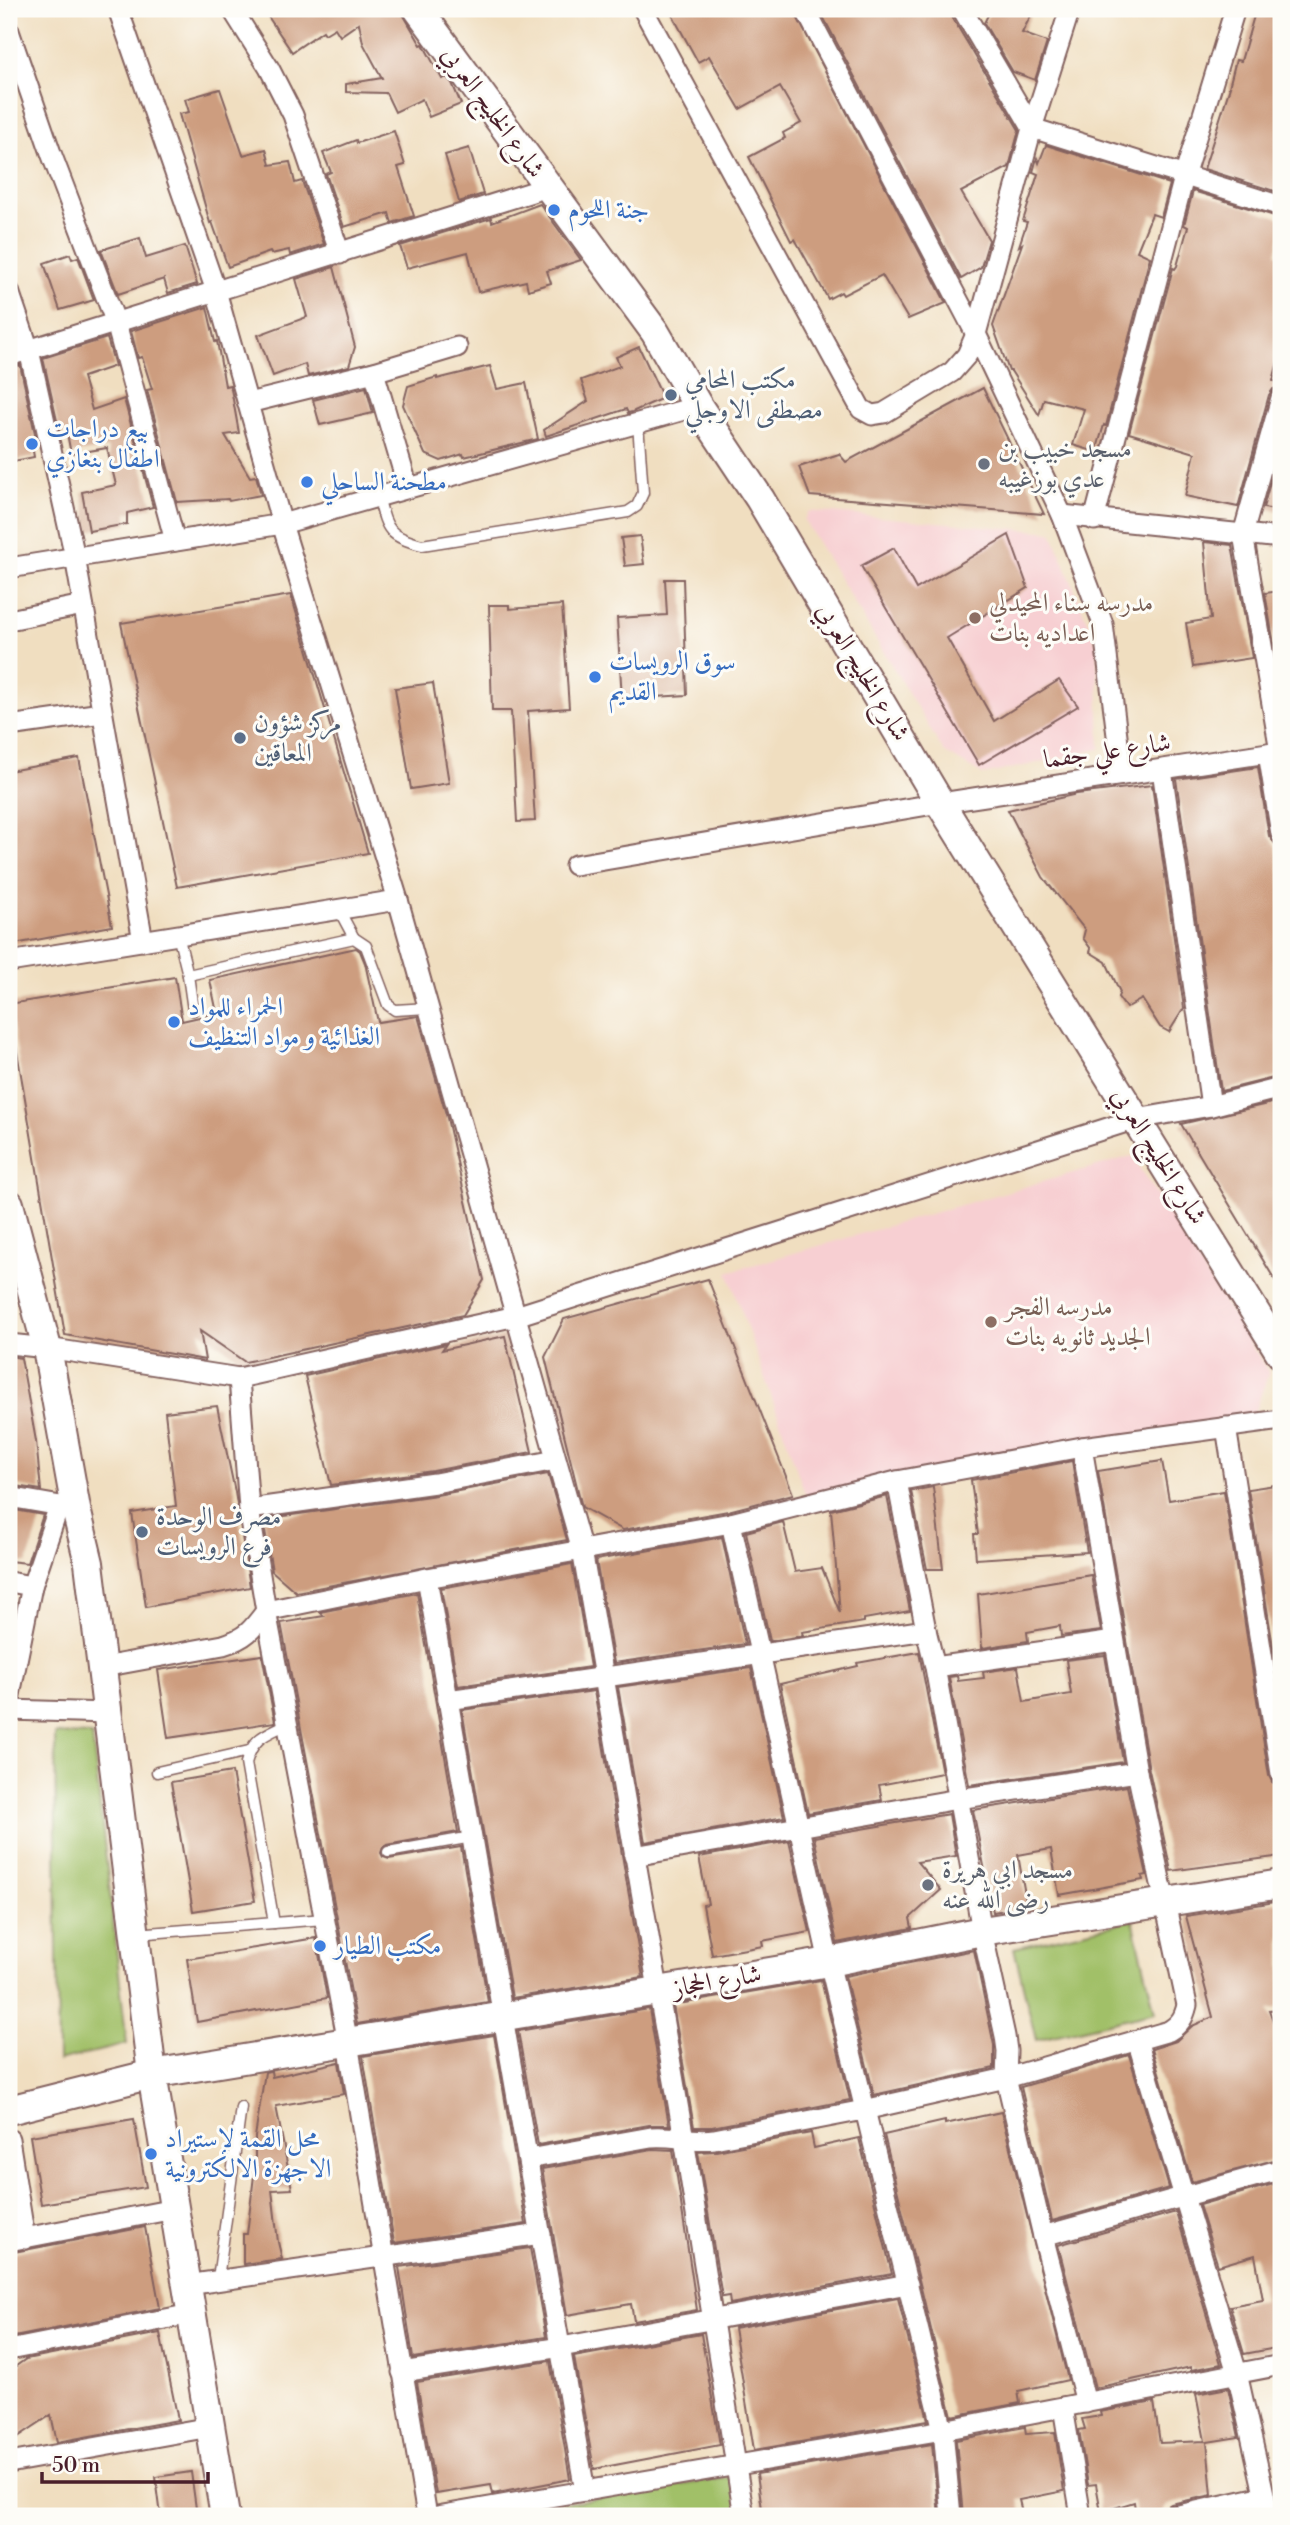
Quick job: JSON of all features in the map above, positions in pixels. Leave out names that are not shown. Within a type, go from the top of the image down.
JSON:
[{"type":"main road","name":"شارع الخليج العربي","points":[[418,9],[655,332],[698,406],[760,499],[940,803],[1281,1354]]},
{"type":"main road","points":[[9,1203],[47,1348],[68,1508],[89,1563],[152,2074],[225,2516]]},
{"type":"main road","name":"شارع الحجاز","points":[[9,2110],[152,2074],[829,1962],[982,1931],[1281,1884]]},
{"type":"street","points":[[118,9],[216,292],[282,524],[397,900],[583,1550],[684,2139],[744,2516]]},
{"type":"street","points":[[232,9],[269,68],[293,116],[340,254]]},
{"type":"street","points":[[643,9],[862,409],[872,415],[884,413],[952,372],[967,355],[976,334],[1032,128],[1070,9]]},
{"type":"street","points":[[805,9],[976,334],[1062,515],[1103,624],[1122,775]]},
{"type":"street","points":[[962,9],[1032,128],[1281,206]]},
{"type":"street","points":[[1094,520],[1184,177],[1235,9]]},
{"type":"street","points":[[9,31],[51,153],[116,323],[174,541]]},
{"type":"street","points":[[9,356],[548,187]]},
{"type":"street","points":[[961,306],[990,282]]},
{"type":"street","points":[[9,290],[29,350],[75,558],[143,941]]},
{"type":"street","points":[[248,403],[374,373],[457,347]]},
{"type":"street","points":[[374,373],[408,488]]},
{"type":"street","points":[[1281,398],[1242,534],[1277,752],[1281,834]]},
{"type":"street","points":[[9,568],[282,524],[698,406]]},
{"type":"street","points":[[1062,515],[1281,538]]},
{"type":"street","points":[[9,620],[83,605]]},
{"type":"street","points":[[9,726],[102,713]]},
{"type":"street","name":"شارع علي جقما","points":[[575,865],[940,803],[1277,752]]},
{"type":"street","points":[[1162,770],[1211,1106]]},
{"type":"street","points":[[9,962],[397,900]]},
{"type":"street","points":[[9,1344],[239,1378],[516,1316],[1136,1119],[1211,1106],[1281,1088]]},
{"type":"street","points":[[239,1378],[249,1509],[348,2043],[427,2516]]},
{"type":"street","points":[[103,1667],[241,1640],[266,1611],[427,1578],[731,1523],[897,1481],[1082,1447],[1281,1420]]},
{"type":"street","points":[[1226,1427],[1281,1774]]},
{"type":"street","points":[[528,2159],[651,2137],[714,2139],[864,2110],[1006,2078],[1169,2031],[1178,2025],[1187,2005],[1138,1772],[1082,1447]]},
{"type":"street","points":[[249,1509],[435,1483],[556,1460]]},
{"type":"street","points":[[897,1481],[935,1667],[982,1931],[1005,2036],[1006,2078],[1086,2403]]},
{"type":"street","points":[[9,1497],[68,1508],[32,1587],[9,1700]]},
{"type":"street","points":[[731,1523],[829,1962],[943,2430],[951,2516]]},
{"type":"street","points":[[427,1578],[585,2491]]},
{"type":"street","points":[[9,1582],[32,1587]]},
{"type":"street","points":[[448,1699],[926,1630]]},
{"type":"street","points":[[935,1667],[1114,1641]]},
{"type":"street","points":[[9,1710],[108,1713]]},
{"type":"street","points":[[634,1856],[958,1799],[1138,1772]]},
{"type":"street","points":[[1137,2040],[1237,2373],[1269,2516]]},
{"type":"street","points":[[9,2139],[17,2240],[174,2209]]},
{"type":"street","points":[[1043,2236],[1279,2170]]},
{"type":"street","points":[[187,2285],[541,2234]]},
{"type":"street","points":[[402,2372],[561,2347],[908,2284]]},
{"type":"street","points":[[9,2350],[191,2314]]},
{"type":"street","points":[[437,2516],[943,2430],[1281,2365]]},
{"type":"street","points":[[1063,2407],[1081,2516]]},
{"type":"street","points":[[9,2463],[211,2427]]},
{"type":"street","points":[[1174,2516],[1264,2496]]},
{"type":"lane","points":[[377,496],[386,526],[400,540],[422,545],[628,512],[638,506],[643,493],[638,422]]},
{"type":"lane","points":[[340,910],[354,938],[366,946],[388,1006],[395,1010],[428,1008]]},
{"type":"lane","points":[[178,935],[193,1010]]},
{"type":"lane","points":[[188,975],[354,938]]},
{"type":"lane","points":[[274,1923],[246,1763],[249,1751],[257,1739],[287,1724]]},
{"type":"lane","points":[[157,1772],[249,1751]]},
{"type":"lane","points":[[388,1852],[472,1837]]},
{"type":"lane","points":[[136,1934],[324,1919]]},
{"type":"lane","points":[[218,2279],[241,2107]]},
{"type":"shaded area","name":"مدرسه سناء المحيدلي اعداديه بنات","points":[[809,511],[1052,532],[1097,646],[1100,749],[983,775],[944,752],[804,520]]},
{"type":"shaded area","name":"مدرسه الفجر الجديد ثانويه بنات","points":[[1132,1156],[1269,1373],[1253,1415],[808,1502],[728,1272]]},
{"type":"green space","points":[[55,1734],[92,1735],[127,2044],[58,2061]]},
{"type":"green space","points":[[1133,1920],[1155,2012],[1036,2040],[1014,1948]]},
{"type":"green space","points":[[745,2475],[750,2516],[482,2516]]},
{"type":"building","points":[[263,9],[400,9],[442,79],[447,77],[452,83],[461,104],[429,117],[422,99],[395,112],[386,93],[346,92],[346,84],[382,78],[363,43],[359,23],[340,36],[335,28],[325,34],[323,31],[292,52]]},
{"type":"building","points":[[669,9],[793,9],[946,303],[908,319],[882,275],[843,295],[841,292],[828,299],[795,239],[791,241],[749,157],[785,138],[783,133],[801,123],[780,87],[740,109],[709,56],[698,62]]},
{"type":"building","points":[[819,9],[947,9],[1019,130],[1009,167],[961,192],[989,240],[981,267],[961,279]]},
{"type":"building","points":[[991,9],[1034,9],[1022,33],[1047,42],[1035,80],[1013,72],[984,23]]},
{"type":"building","points":[[1256,9],[1281,9],[1281,193],[1204,169],[1236,60],[1241,61]]},
{"type":"building","points":[[220,89],[243,155],[266,149],[270,165],[290,162],[295,183],[302,181],[324,244],[290,255],[289,250],[270,252],[228,267],[212,222],[210,223],[179,114],[189,112],[185,99]]},
{"type":"building","points":[[394,131],[405,165],[398,167],[414,216],[392,223],[389,213],[344,227],[326,174],[331,172],[323,153],[356,140],[357,143]]},
{"type":"building","points":[[1046,145],[1170,184],[1161,217],[1152,214],[1137,251],[1150,257],[1106,426],[1104,425],[1096,452],[1073,445],[1084,409],[1044,399],[1039,415],[1009,371],[993,326],[1022,244],[1019,246],[1027,222],[1023,221],[1038,174],[1033,172],[1037,158],[1039,163]]},
{"type":"building","points":[[469,148],[483,194],[459,202],[445,155]]},
{"type":"building","points":[[1193,191],[1281,218],[1281,234],[1276,253],[1281,255],[1281,350],[1273,381],[1281,382],[1281,386],[1273,389],[1269,395],[1238,507],[1185,496],[1195,453],[1129,433],[1173,268],[1177,266],[1188,227],[1184,225]]},
{"type":"building","points":[[540,204],[581,260],[547,271],[551,283],[528,290],[526,281],[478,292],[468,252],[407,268],[400,246],[491,218],[492,222]]},
{"type":"building","points":[[140,238],[146,258],[185,246],[197,284],[168,293],[164,279],[118,294],[101,250]]},
{"type":"building","points":[[70,254],[72,259],[78,257],[94,300],[60,310],[44,263]]},
{"type":"building","points":[[334,267],[355,347],[349,366],[308,376],[305,364],[273,376],[258,335],[307,317],[296,279]]},
{"type":"building","points":[[207,307],[215,342],[217,341],[225,386],[230,385],[239,433],[225,435],[250,477],[256,476],[261,495],[229,501],[177,502],[147,390],[152,389],[142,357],[138,358],[131,331]]},
{"type":"building","points":[[107,338],[115,366],[83,377],[92,410],[124,399],[153,507],[127,513],[127,524],[89,531],[82,492],[116,485],[107,448],[71,454],[67,433],[60,434],[43,358]]},
{"type":"building","points":[[639,347],[663,398],[632,412],[628,413],[626,409],[546,436],[544,430],[588,401],[581,380],[620,366],[616,357]]},
{"type":"building","points":[[20,365],[36,438],[31,439],[34,457],[9,462],[9,368]]},
{"type":"building","points":[[490,366],[497,389],[526,383],[538,439],[441,461],[425,454],[403,405],[408,386]]},
{"type":"building","points":[[366,387],[373,413],[320,425],[313,400]]},
{"type":"building","points":[[983,388],[1044,514],[810,496],[799,467],[839,454],[846,462]]},
{"type":"building","points":[[1281,443],[1281,511],[1263,508]]},
{"type":"building","points":[[1009,535],[1028,588],[947,638],[994,721],[1059,680],[1078,706],[979,765],[861,566],[894,548],[916,589]]},
{"type":"building","points":[[640,536],[644,564],[625,566],[621,538]]},
{"type":"building","points":[[1204,542],[1232,545],[1252,658],[1193,667],[1186,623],[1211,619]]},
{"type":"building","points":[[665,579],[683,579],[687,695],[622,699],[617,618],[667,615]]},
{"type":"building","points":[[1281,591],[1281,649],[1275,650],[1265,593]]},
{"type":"building","name":"مركز شؤون المعاقين","points":[[291,595],[368,853],[177,887],[121,623]]},
{"type":"building","points":[[489,605],[509,605],[509,609],[562,605],[569,708],[528,711],[535,821],[517,822],[511,711],[492,711]]},
{"type":"building","points":[[433,683],[449,783],[411,789],[395,688]]},
{"type":"building","points":[[79,758],[112,926],[9,945],[9,771]]},
{"type":"building","points":[[1258,767],[1269,836],[1276,845],[1281,878],[1281,1076],[1221,1091],[1176,779]]},
{"type":"building","points":[[1152,785],[1184,1008],[1169,1032],[1160,1027],[1142,999],[1126,1008],[1118,997],[1120,992],[1106,962],[1090,952],[1091,949],[1083,938],[1085,930],[1043,877],[1008,810],[1077,794]]},
{"type":"building","points":[[356,948],[365,963],[378,1022],[418,1016],[447,1118],[484,1280],[463,1315],[245,1362],[200,1331],[205,1360],[65,1335],[9,1004],[175,977],[182,1021],[217,1013],[210,980]]},
{"type":"building","points":[[1272,1103],[1281,1116],[1281,1290],[1181,1124]]},
{"type":"building","points":[[708,1279],[793,1494],[728,1511],[623,1530],[582,1507],[545,1357],[564,1319]]},
{"type":"building","points":[[505,1336],[532,1452],[433,1471],[331,1485],[305,1376],[446,1344],[442,1350]]},
{"type":"building","points":[[9,1356],[21,1358],[36,1441],[41,1490],[9,1485]]},
{"type":"building","points":[[217,1406],[235,1492],[250,1587],[146,1607],[132,1513],[176,1506],[165,1412]]},
{"type":"building","points":[[1072,1461],[1087,1552],[976,1559],[974,1534],[978,1534],[971,1480]]},
{"type":"building","points":[[1162,1461],[1169,1500],[1224,1491],[1269,1776],[1278,1786],[1281,1805],[1281,1856],[1171,1871],[1149,1770],[1098,1471]]},
{"type":"building","points":[[548,1474],[567,1540],[296,1592],[272,1571],[263,1519],[437,1495]]},
{"type":"building","points":[[1281,1484],[1281,1697],[1248,1489]]},
{"type":"building","points":[[933,1487],[943,1569],[927,1569],[911,1491]]},
{"type":"building","points":[[887,1496],[910,1611],[770,1641],[746,1532],[783,1522],[795,1572],[822,1568],[840,1613],[831,1510]]},
{"type":"building","points":[[9,1509],[43,1515],[27,1563],[9,1561]]},
{"type":"building","points":[[722,1537],[745,1644],[614,1663],[596,1560]]},
{"type":"building","points":[[572,1564],[590,1667],[458,1686],[441,1588]]},
{"type":"building","points":[[1091,1575],[1101,1631],[1061,1636],[1060,1626],[1027,1632],[1028,1641],[982,1648],[978,1594]]},
{"type":"building","points":[[417,1593],[458,1832],[387,1845],[381,1853],[389,1859],[461,1847],[488,2002],[357,2024],[281,1623],[324,1616],[320,1612]]},
{"type":"building","points":[[919,1652],[942,1773],[879,1785],[882,1800],[808,1813],[780,1684],[858,1666],[857,1663]]},
{"type":"building","points":[[262,1655],[275,1722],[168,1738],[158,1670]]},
{"type":"building","points":[[1105,1655],[1123,1762],[969,1785],[949,1677],[957,1676],[958,1681],[984,1678],[983,1672],[1018,1667],[1024,1702],[1071,1694],[1066,1660]]},
{"type":"building","points":[[751,1668],[784,1817],[645,1842],[618,1687]]},
{"type":"building","points":[[594,1691],[643,1977],[512,1998],[462,1710]]},
{"type":"building","points":[[232,1772],[255,1901],[193,1911],[171,1782]]},
{"type":"building","points":[[1127,1786],[1147,1875],[1142,1876],[1143,1880],[1059,1895],[1051,1849],[1018,1855],[1027,1906],[993,1912],[973,1810]]},
{"type":"building","points":[[949,1814],[956,1856],[917,1862],[941,1890],[910,1918],[912,1928],[837,1943],[814,1837]]},
{"type":"building","points":[[789,1841],[810,1932],[762,1941],[763,1946],[712,1955],[703,1905],[708,1904],[699,1857]]},
{"type":"building","points":[[1281,1901],[1281,2009],[1269,2010],[1281,2042],[1281,2158],[1192,2182],[1152,2049],[1176,2041],[1192,2026],[1213,2017],[1186,1916]]},
{"type":"building","points":[[316,1938],[327,1998],[197,2022],[187,1959]]},
{"type":"building","points":[[974,1950],[994,2045],[994,2068],[874,2095],[845,1976]]},
{"type":"building","points":[[821,1980],[850,2100],[712,2127],[694,2127],[673,2005]]},
{"type":"building","points":[[649,2009],[669,2125],[649,2125],[538,2145],[518,2031]]},
{"type":"building","points":[[494,2035],[526,2224],[394,2243],[363,2056]]},
{"type":"building","points":[[1129,2055],[1169,2188],[1052,2221],[1021,2087]]},
{"type":"building","points":[[339,2062],[344,2094],[276,2106],[292,2189],[272,2190],[282,2259],[243,2264],[243,2234],[247,2234],[255,2167],[255,2137],[265,2072],[271,2071],[272,2077]]},
{"type":"building","points":[[1001,2112],[1068,2380],[1018,2391],[1020,2403],[952,2416],[884,2135]]},
{"type":"building","points":[[134,2119],[146,2187],[41,2204],[30,2136]]},
{"type":"building","points":[[811,2133],[814,2148],[859,2138],[892,2274],[730,2304],[729,2296],[722,2297],[698,2152]]},
{"type":"building","points":[[652,2149],[673,2150],[697,2310],[634,2321],[631,2304],[567,2315],[542,2169]]},
{"type":"building","points":[[1281,2182],[1281,2347],[1244,2354],[1230,2306],[1263,2300],[1255,2255],[1218,2266],[1199,2205]]},
{"type":"building","points":[[1176,2212],[1221,2364],[1191,2370],[1191,2367],[1095,2388],[1058,2245]]},
{"type":"building","points":[[145,2227],[160,2308],[9,2338],[9,2253]]},
{"type":"building","points":[[530,2248],[546,2337],[413,2358],[399,2267]]},
{"type":"building","points":[[898,2298],[928,2420],[754,2450],[734,2328]]},
{"type":"building","points":[[160,2333],[178,2420],[57,2442],[51,2415],[9,2443],[9,2371],[26,2359]]},
{"type":"building","points":[[701,2334],[720,2445],[594,2469],[574,2357]]},
{"type":"building","points":[[550,2361],[570,2479],[493,2494],[491,2485],[436,2494],[417,2382]]},
{"type":"building","points":[[1228,2388],[1239,2437],[1207,2442],[1212,2495],[1171,2504],[1165,2508],[1162,2516],[1136,2516],[1134,2502],[1101,2512],[1096,2484],[1088,2485],[1079,2430],[1085,2429],[1082,2419],[1101,2416],[1100,2412],[1154,2402],[1160,2443],[1205,2441],[1196,2394]]},
{"type":"building","points":[[1025,2427],[1026,2434],[1055,2432],[1064,2491],[1019,2500],[1023,2516],[963,2516],[956,2440]]},
{"type":"building","points":[[932,2444],[939,2516],[763,2516],[757,2474]]},
{"type":"building","points":[[191,2472],[197,2516],[161,2516],[156,2477]]},
{"type":"place","name":"جنة اللحوم","points":[[554,210]]},
{"type":"place","name":"مكتب المحامي مصطفى الاوجلي","points":[[671,395]]},
{"type":"place","name":"بيع دراجات اطفال بنغازي","points":[[32,444]]},
{"type":"place","name":"مسجد خبيب بن عدي بوزغيبه","points":[[984,464]]},
{"type":"place","name":"مطحنة الساحلي","points":[[307,482]]},
{"type":"place","name":"مدرسه سناء المحيدلي اعداديه بنات","points":[[975,618]]},
{"type":"place","name":"سوق الرويسات القديم","points":[[595,677]]},
{"type":"place","name":"مركز شؤون المعاقين","points":[[240,738]]},
{"type":"place","name":"الحمراء للمواد الغذائية و مواد التنظيف","points":[[174,1022]]},
{"type":"place","name":"مدرسه الفجر الجديد ثانويه بنات","points":[[991,1322]]},
{"type":"place","name":"مصرف الوحدة فرع الرويسات","points":[[142,1532]]},
{"type":"place","name":"مسجد ابي هريرة رضى الله عنه","points":[[928,1885]]},
{"type":"place","name":"مكتب الطيار","points":[[320,1946]]},
{"type":"place","name":"محل القمة لإستيراد الاجهزة الالكترونية","points":[[151,2154]]}]
